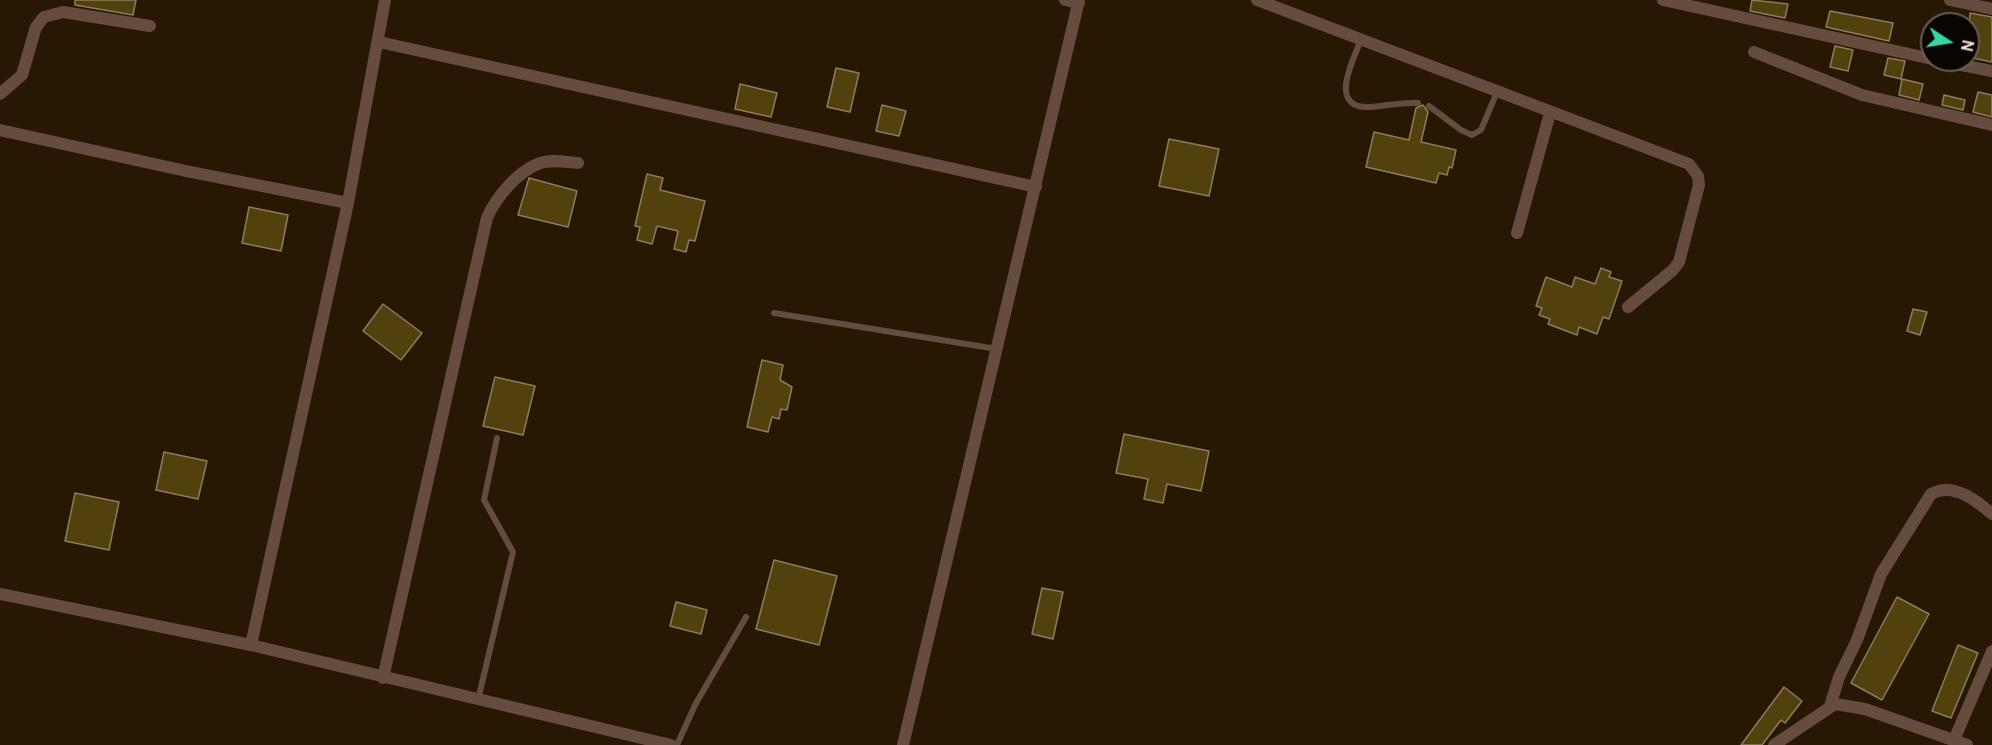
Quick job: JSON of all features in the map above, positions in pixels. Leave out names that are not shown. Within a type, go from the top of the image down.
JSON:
[{"type":"street","points":[[251,645],[348,203],[385,0]]},
{"type":"street","points":[[903,745],[1079,2],[1065,0]]},
{"type":"street","points":[[1257,0],[1689,164],[1698,176],[1699,185],[1679,262],[1673,270],[1629,307]]},
{"type":"street","points":[[1663,0],[1920,57]]},
{"type":"street","points":[[1950,0],[1992,9]]},
{"type":"street","points":[[0,94],[22,75],[36,27],[48,15],[63,12],[150,26]]},
{"type":"street","points":[[379,42],[1036,187]]},
{"type":"street","points":[[1754,52],[1862,95],[1992,125]]},
{"type":"street","points":[[1517,233],[1550,113]]},
{"type":"street","points":[[0,130],[186,171],[348,203]]},
{"type":"street","points":[[383,678],[487,218],[500,195],[534,166],[552,161],[578,163]]},
{"type":"street","points":[[1830,706],[1839,677],[1857,640],[1881,574],[1931,494],[1939,490],[1956,491],[1972,498],[1992,514]]},
{"type":"street","points":[[0,594],[251,645],[478,701],[671,745]]},
{"type":"street","points":[[1954,740],[1992,651]]},
{"type":"street","points":[[1774,745],[1830,706],[1842,705],[1865,709],[1967,745]]},
{"type":"lane","points":[[1361,40],[1344,83],[1350,101],[1369,107],[1418,103]]},
{"type":"lane","points":[[1430,106],[1461,130],[1472,135],[1483,126],[1497,92]]},
{"type":"lane","points":[[774,313],[997,350]]},
{"type":"lane","points":[[478,701],[513,552],[509,540],[484,505],[485,486],[496,438]]},
{"type":"lane","points":[[677,745],[690,715],[746,617]]},
{"type":"building","points":[[75,0],[136,0],[133,15],[75,5]]},
{"type":"building","points":[[1752,0],[1788,4],[1785,18],[1750,11]]},
{"type":"building","points":[[1830,11],[1893,23],[1889,41],[1826,27]]},
{"type":"building","points":[[1980,15],[1992,17],[1992,62],[1980,60]]},
{"type":"building","points":[[1835,46],[1853,50],[1848,71],[1830,67]]},
{"type":"building","points":[[1888,58],[1905,61],[1901,79],[1884,75]]},
{"type":"building","points":[[836,68],[859,73],[850,112],[827,107]]},
{"type":"building","points":[[1902,79],[1923,84],[1919,100],[1899,95]]},
{"type":"building","points":[[740,84],[777,93],[771,117],[735,109]]},
{"type":"building","points":[[1978,92],[1992,95],[1992,117],[1973,112]]},
{"type":"building","points":[[1944,95],[1965,100],[1963,110],[1942,105]]},
{"type":"building","points":[[882,105],[906,111],[899,136],[876,131]]},
{"type":"building","points":[[1423,105],[1428,112],[1421,142],[1456,150],[1452,168],[1449,167],[1447,175],[1439,173],[1436,183],[1366,167],[1374,132],[1409,140],[1416,108]]},
{"type":"building","points":[[1169,139],[1219,149],[1209,196],[1159,186]]},
{"type":"building","points":[[647,174],[663,178],[660,190],[705,201],[695,241],[689,240],[686,252],[674,249],[678,231],[657,226],[652,244],[637,240],[640,227],[635,226]]},
{"type":"building","points":[[529,178],[577,191],[568,227],[518,215]]},
{"type":"building","points":[[249,207],[288,215],[281,251],[242,243]]},
{"type":"building","points":[[1601,268],[1611,272],[1609,277],[1622,281],[1609,319],[1603,317],[1597,334],[1579,327],[1577,335],[1548,324],[1550,319],[1539,315],[1542,308],[1536,306],[1546,277],[1572,287],[1575,277],[1595,284]]},
{"type":"building","points":[[383,304],[422,333],[401,360],[363,331]]},
{"type":"building","points":[[1913,309],[1927,312],[1920,335],[1907,331]]},
{"type":"building","points":[[762,360],[783,365],[780,380],[792,387],[787,410],[781,409],[779,419],[772,417],[768,432],[747,427]]},
{"type":"building","points":[[495,377],[535,386],[523,435],[483,426]]},
{"type":"building","points":[[1124,434],[1209,451],[1201,491],[1167,484],[1163,503],[1144,499],[1148,479],[1116,473]]},
{"type":"building","points":[[164,452],[207,461],[198,499],[156,490]]},
{"type":"building","points":[[75,493],[119,502],[109,550],[65,541]]},
{"type":"building","points":[[774,560],[837,576],[819,645],[756,629]]},
{"type":"building","points":[[1042,588],[1063,592],[1053,639],[1032,634]]},
{"type":"building","points":[[1897,597],[1929,614],[1882,700],[1851,683]]},
{"type":"building","points":[[676,602],[707,610],[701,634],[670,626]]},
{"type":"building","points":[[1958,645],[1978,653],[1951,718],[1932,711]]},
{"type":"building","points":[[1784,687],[1802,701],[1785,723],[1781,720],[1762,745],[1741,745]]}]
